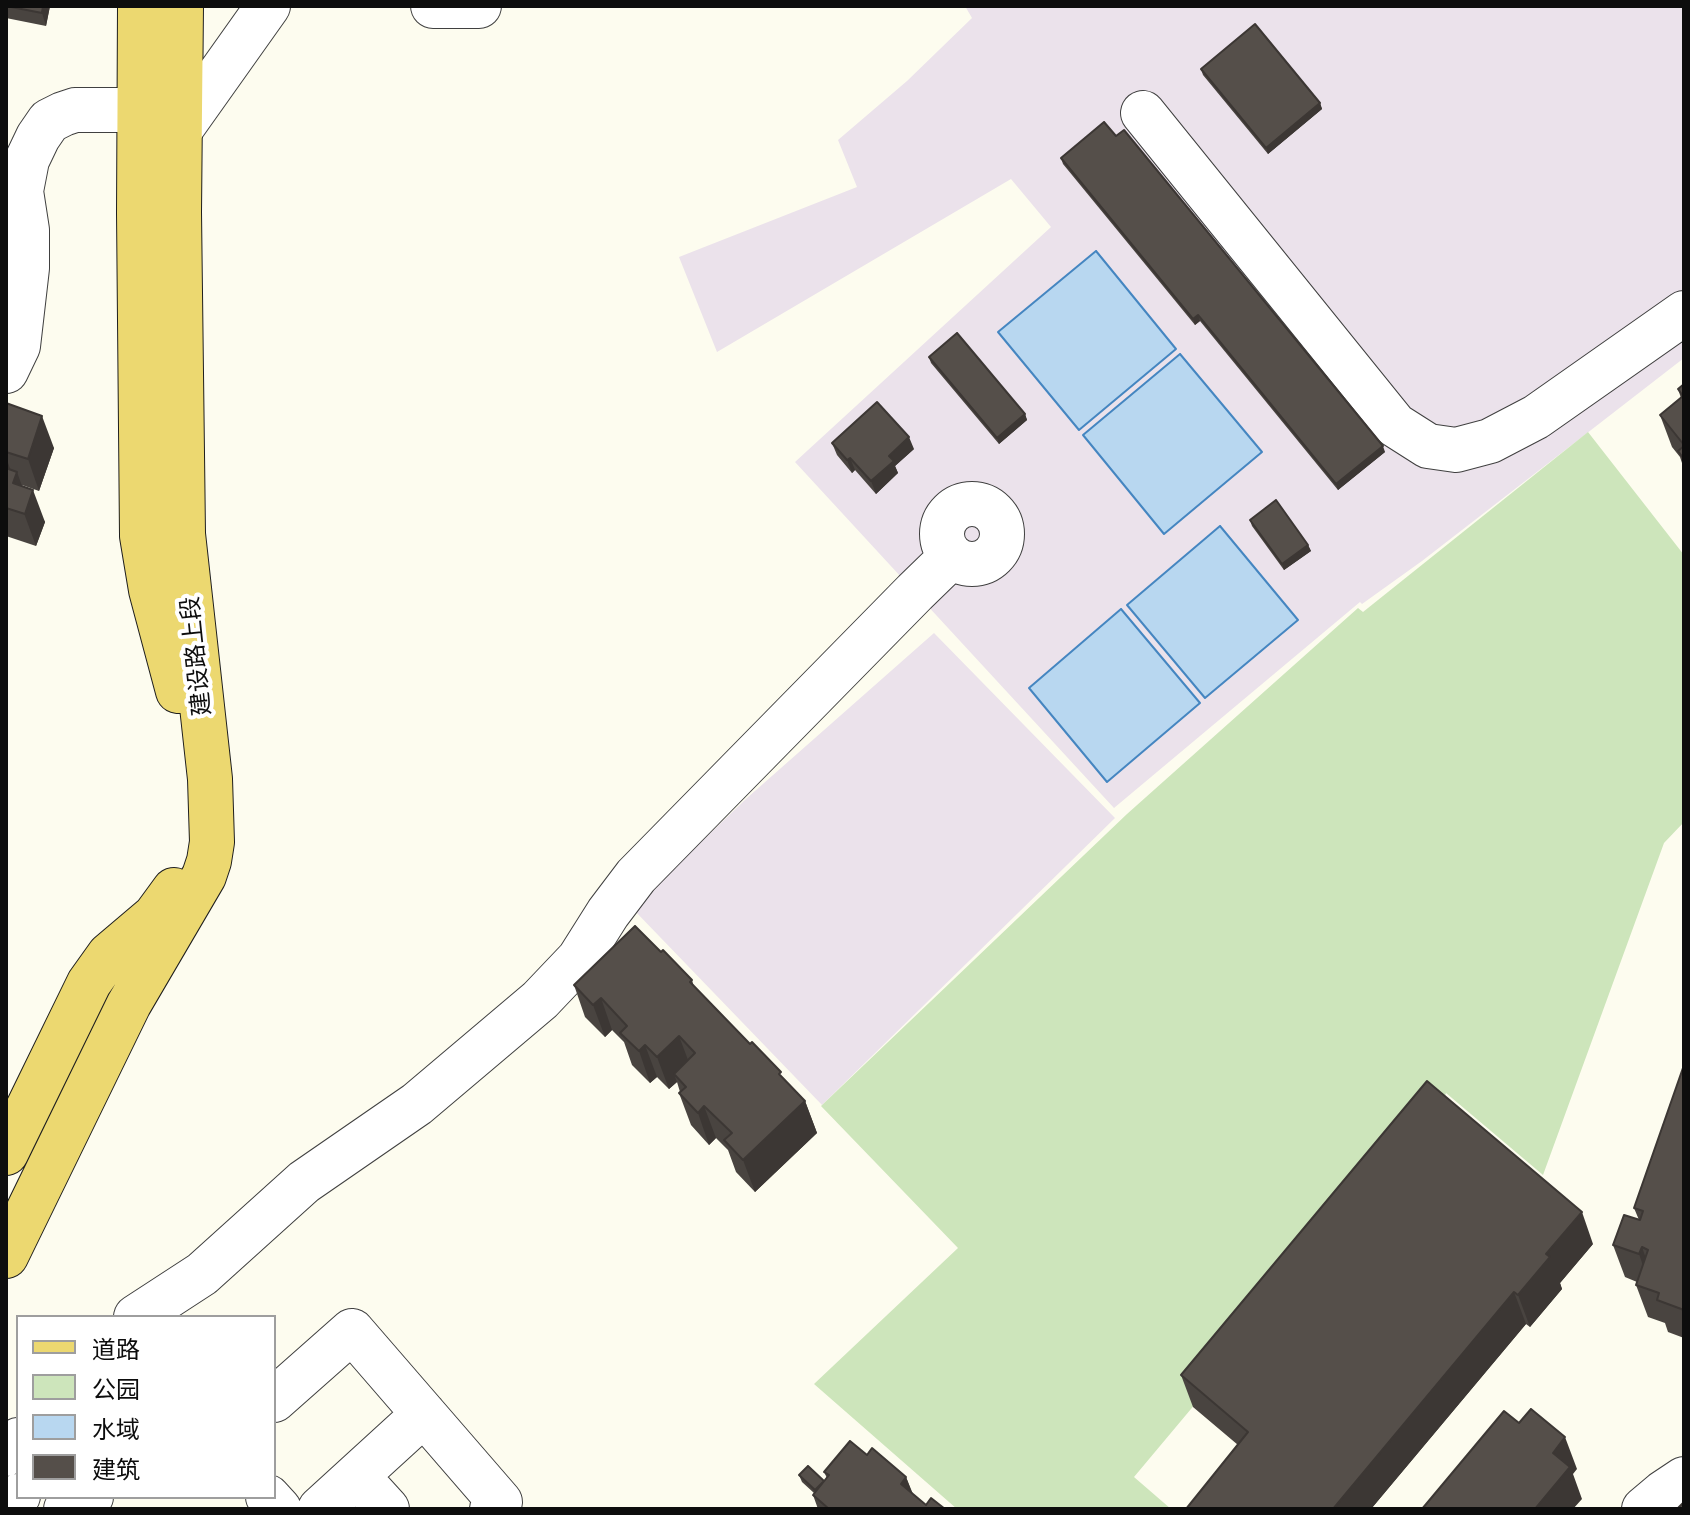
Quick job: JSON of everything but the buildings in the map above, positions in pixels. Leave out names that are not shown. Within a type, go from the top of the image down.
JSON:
[{"type":"main road","name":"建设路上段","points":[[6,1153],[89,983],[109,955],[163,906],[185,871],[194,844],[194,778],[184,715],[151,590],[142,536],[140,6]]},
{"type":"main road","name":"建设路上段","points":[[6,1256],[129,1004],[204,876],[212,842],[210,779],[183,534],[179,212],[181,6]]},
{"type":"street","points":[[180,130],[268,6]]},
{"type":"street","points":[[433,6],[479,6]]},
{"type":"street","points":[[6,371],[18,346],[27,268],[27,230],[15,214],[27,160],[38,137],[49,121],[75,110],[139,110]]},
{"type":"street","points":[[1143,113],[1395,425],[1428,446],[1456,450],[1490,441],[1525,423],[1684,313]]},
{"type":"street","points":[[165,1315],[202,1274],[304,1182],[417,1104],[540,1000],[579,959],[636,876],[951,557]]},
{"type":"street","points":[[139,1315],[202,1274]]},
{"type":"street","points":[[276,1398],[352,1331],[424,1414],[496,1505]]},
{"type":"street","points":[[320,1509],[424,1414]]},
{"type":"street","points":[[357,1476],[387,1509]]},
{"type":"street","points":[[1644,1509],[1684,1479]]},
{"type":"street","points":[[66,1509],[87,1499]]},
{"type":"shaded area","points":[[965,6],[1684,6],[1684,358],[1422,561],[1362,604],[1360,602],[1114,808],[795,462],[1051,227],[1011,179],[717,352],[679,257],[857,187],[838,140],[907,81],[972,18]]},
{"type":"shaded area","points":[[934,633],[1115,818],[822,1105],[632,908],[747,798]]},
{"type":"green space","points":[[1588,432],[1684,555],[1684,822],[1664,843],[1543,1175],[1446,1093],[1439,1113],[1134,1477],[1171,1509],[957,1509],[814,1384],[958,1248],[821,1106],[1127,814],[1358,608],[1363,612]]},
{"type":"water","points":[[1096,251],[1176,349],[1079,430],[998,332]]},
{"type":"water","points":[[1180,354],[1262,452],[1164,534],[1083,435]]},
{"type":"water","points":[[1220,526],[1298,620],[1205,698],[1127,605]]},
{"type":"water","points":[[1121,609],[1200,703],[1107,782],[1029,688]]}]
